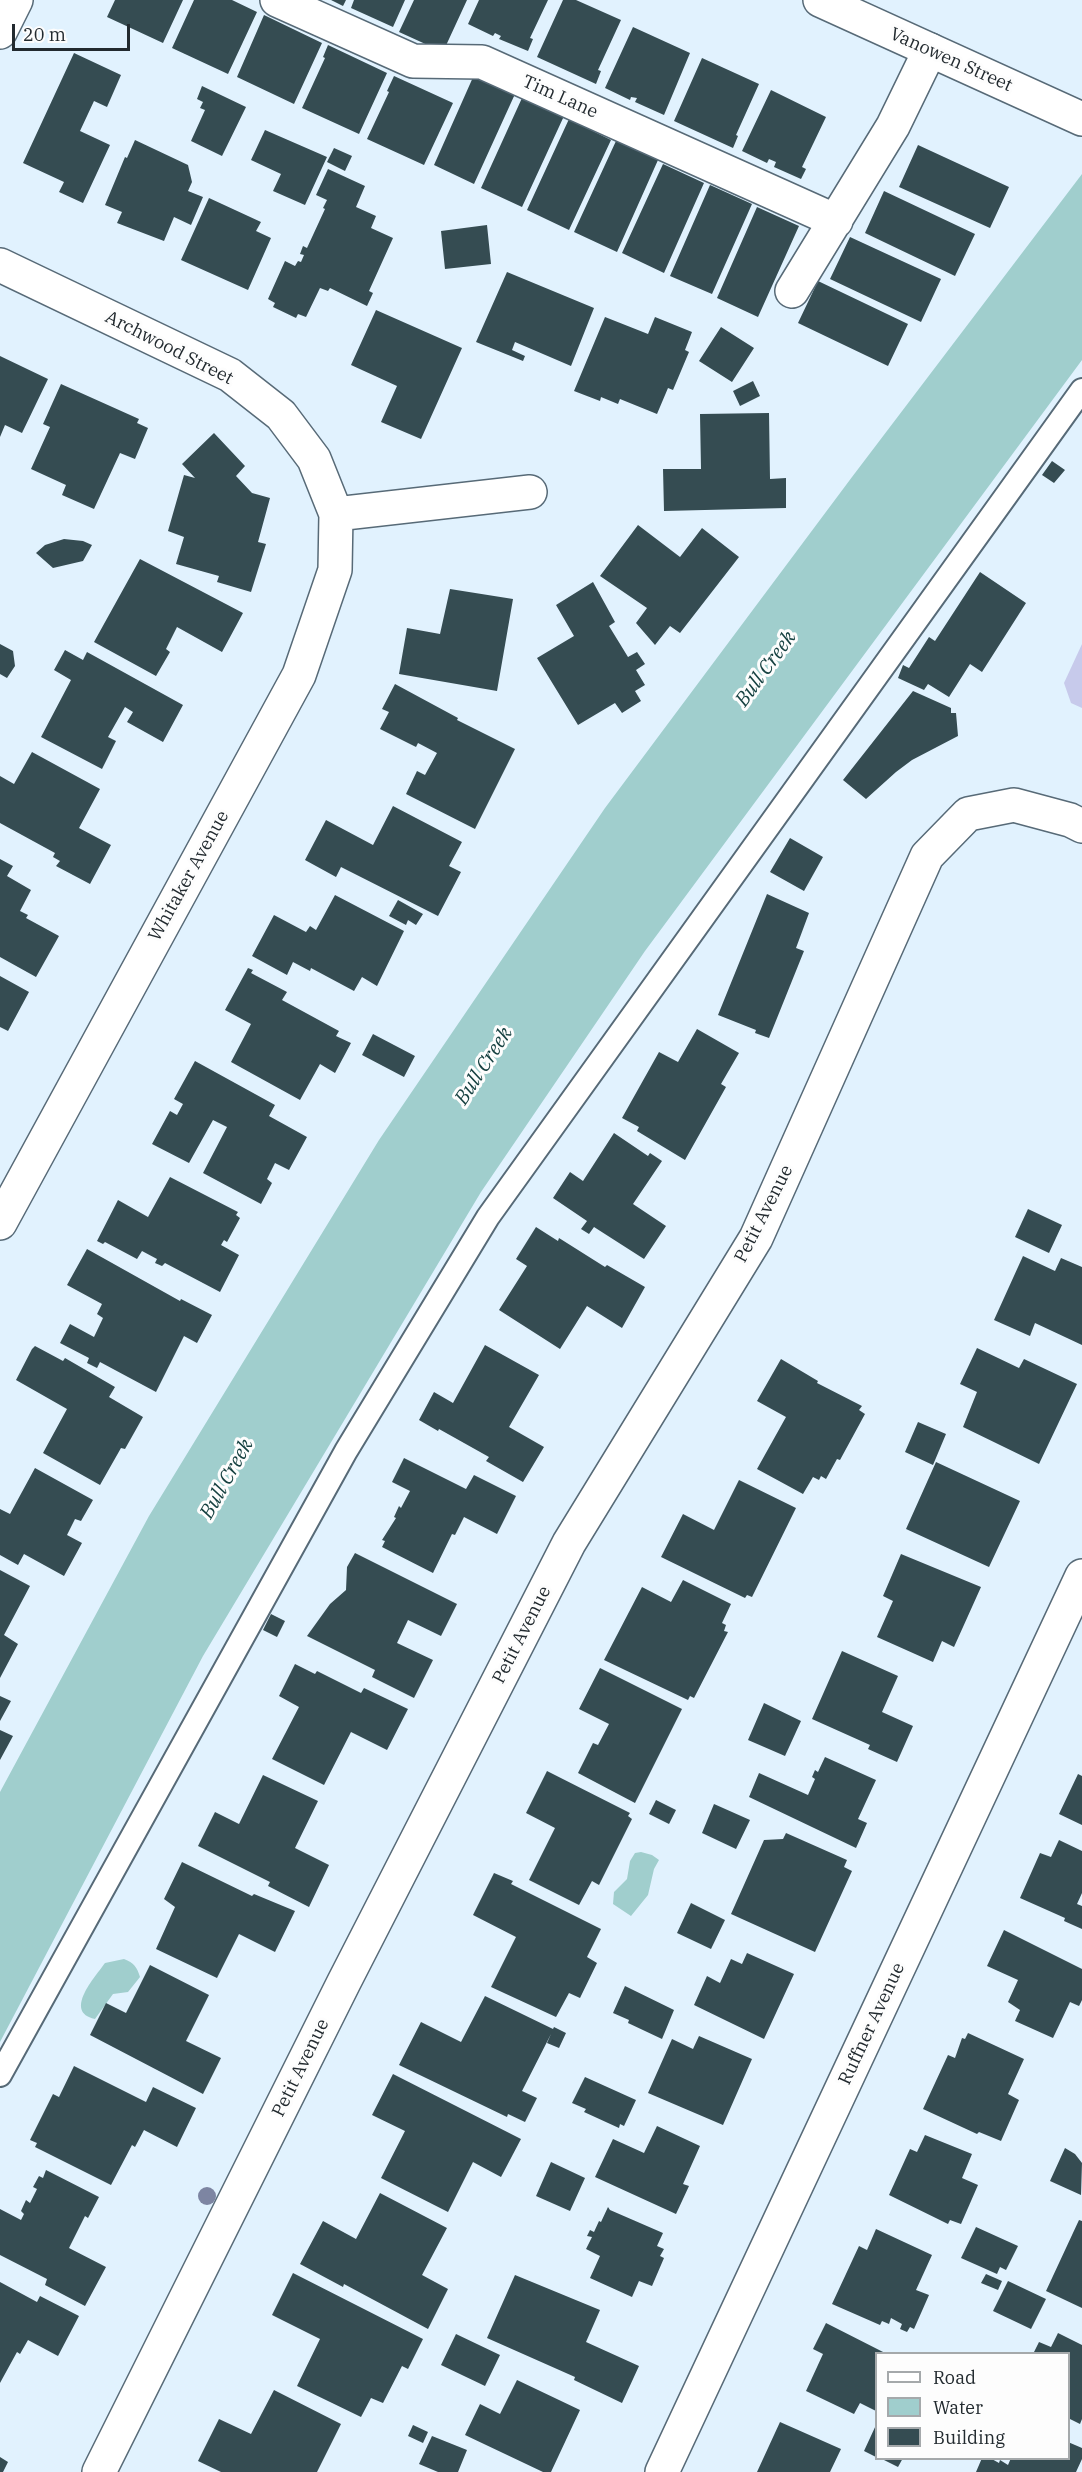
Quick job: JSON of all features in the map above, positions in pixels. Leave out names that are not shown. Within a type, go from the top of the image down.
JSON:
[{"type":"street","points":[[0,32],[16,0]]},
{"type":"street","name":"Tim Lane","points":[[277,0],[413,61],[482,62],[836,221]]},
{"type":"street","name":"Vanowen Street","points":[[820,0],[1082,119]]},
{"type":"street","points":[[792,291],[893,126],[930,50]]},
{"type":"street","name":"Archwood Street","points":[[0,265],[230,375],[280,415],[301,441],[314,459],[336,514]]},
{"type":"street","points":[[336,514],[530,492]]},
{"type":"street","name":"Whitaker Avenue","points":[[0,1223],[299,675],[335,570],[336,514]]},
{"type":"street","name":"Petit Avenue","points":[[99,2472],[344,1982],[569,1543],[756,1238],[927,856],[968,813],[1014,805],[1070,820],[1082,826]]},
{"type":"street","name":"Ruffner Avenue","points":[[662,2472],[1082,1576]]},
{"type":"lane","points":[[0,2074],[346,1451],[488,1217],[1082,390]]},
{"type":"shaded area","points":[[1082,644],[1082,708],[1071,703],[1064,683]]},
{"type":"water","name":"Bull Creek","points":[[1082,174],[1082,360],[645,951],[481,1192],[203,1656],[0,2042],[0,1792],[149,1516],[379,1140],[605,808]]},
{"type":"water","points":[[641,1852],[659,1860],[654,1869],[648,1895],[631,1916],[613,1904],[614,1892],[627,1879],[630,1861],[635,1853]]},
{"type":"water","points":[[124,1959],[135,1966],[140,1977],[128,1992],[113,1994],[95,2019],[86,2015],[81,2002],[89,1985],[105,1963]]},
{"type":"building","points":[[115,0],[183,0],[163,43],[107,17]]},
{"type":"building","points":[[194,0],[232,0],[257,12],[228,74],[172,48]]},
{"type":"building","points":[[331,0],[346,0],[343,6]]},
{"type":"building","points":[[354,0],[405,0],[393,27],[351,8]]},
{"type":"building","points":[[414,0],[467,0],[443,52],[399,32]]},
{"type":"building","points":[[479,0],[548,0],[530,38],[533,39],[528,51],[499,39],[501,36],[495,33],[493,36],[468,24]]},
{"type":"building","points":[[563,0],[576,0],[621,20],[598,70],[601,71],[596,84],[537,57]]},
{"type":"building","points":[[264,15],[322,43],[294,104],[237,77]]},
{"type":"building","points":[[633,27],[690,53],[664,115],[635,102],[637,98],[631,97],[630,100],[605,88]]},
{"type":"building","points":[[328,45],[387,73],[359,134],[302,108],[325,58],[323,57]]},
{"type":"building","points":[[74,53],[121,75],[107,107],[94,101],[80,131],[110,145],[83,203],[59,192],[64,182],[23,163]]},
{"type":"building","points":[[702,58],[759,84],[736,135],[738,136],[733,148],[674,121]]},
{"type":"building","points":[[474,75],[515,94],[474,184],[434,165]]},
{"type":"building","points":[[394,76],[453,103],[424,165],[367,139]]},
{"type":"building","points":[[202,86],[246,107],[222,156],[191,141],[205,110],[200,108],[203,102],[197,99]]},
{"type":"building","points":[[771,90],[826,117],[802,167],[806,169],[801,179],[774,167],[776,162],[769,159],[767,163],[742,151]]},
{"type":"building","points":[[522,98],[564,116],[522,207],[481,188]]},
{"type":"building","points":[[569,119],[611,140],[569,230],[527,210]]},
{"type":"building","points":[[265,130],[327,157],[305,205],[273,191],[281,174],[251,160]]},
{"type":"building","points":[[135,140],[188,165],[192,182],[188,191],[203,197],[191,225],[174,217],[164,241],[117,223],[122,212],[105,205],[125,157],[127,158]]},
{"type":"building","points":[[616,141],[658,160],[617,252],[574,232]]},
{"type":"building","points":[[918,145],[1009,187],[990,228],[899,187]]},
{"type":"building","points":[[334,148],[352,156],[345,171],[327,162]]},
{"type":"building","points":[[663,164],[704,183],[664,273],[622,253]]},
{"type":"building","points":[[328,169],[365,186],[356,207],[376,216],[371,228],[393,238],[369,291],[373,293],[367,306],[330,288],[328,291],[320,288],[306,317],[298,314],[296,318],[273,307],[275,303],[268,299],[285,261],[295,266],[298,261],[301,262],[304,255],[300,254],[303,246],[307,248],[325,209],[323,208],[327,200],[316,195]]},
{"type":"building","points":[[710,185],[752,204],[712,294],[670,276]]},
{"type":"building","points":[[884,191],[975,234],[955,276],[865,233]]},
{"type":"building","points":[[209,198],[261,222],[256,231],[271,238],[248,290],[181,260]]},
{"type":"building","points":[[757,207],[799,226],[758,317],[717,298]]},
{"type":"building","points":[[487,225],[491,264],[445,269],[441,231]]},
{"type":"building","points":[[850,237],[941,279],[921,322],[830,279]]},
{"type":"building","points":[[507,272],[594,308],[571,366],[515,342],[512,350],[525,356],[523,361],[476,342]]},
{"type":"building","points":[[818,281],[908,324],[888,366],[798,323]]},
{"type":"building","points":[[376,310],[462,348],[421,439],[381,422],[397,386],[351,365]]},
{"type":"building","points":[[605,317],[648,334],[655,317],[692,332],[685,350],[689,352],[673,390],[668,388],[657,414],[620,399],[618,404],[601,397],[600,401],[574,391]]},
{"type":"building","points":[[721,327],[754,348],[732,382],[699,361]]},
{"type":"building","points":[[0,356],[48,379],[22,433],[5,425],[0,437]]},
{"type":"building","points":[[753,381],[760,396],[740,406],[733,391]]},
{"type":"building","points":[[61,384],[139,419],[137,423],[148,428],[135,459],[120,453],[94,509],[62,495],[66,485],[31,469],[50,427],[43,424]]},
{"type":"building","points":[[769,413],[770,479],[786,478],[786,508],[664,511],[663,469],[701,469],[700,414]]},
{"type":"building","points":[[214,433],[245,466],[236,476],[252,493],[270,498],[258,542],[266,544],[251,592],[217,582],[219,576],[176,564],[184,537],[168,531],[184,475],[195,478],[182,464]]},
{"type":"building","points":[[1052,461],[1065,470],[1054,483],[1042,475]]},
{"type":"building","points":[[638,525],[680,557],[702,528],[739,557],[680,633],[670,626],[655,645],[636,623],[647,608],[600,576]]},
{"type":"building","points":[[64,539],[83,541],[92,545],[83,561],[53,568],[36,553],[45,545]]},
{"type":"building","points":[[140,559],[243,613],[222,652],[177,627],[166,649],[170,652],[156,676],[94,642]]},
{"type":"building","points":[[980,572],[1026,603],[982,672],[970,664],[949,697],[928,684],[924,690],[898,678],[903,665],[909,668],[929,637],[935,641]]},
{"type":"building","points":[[593,582],[615,622],[609,626],[628,657],[637,652],[645,664],[636,670],[645,685],[635,691],[641,701],[622,713],[615,703],[578,725],[537,658],[574,636],[556,605]]},
{"type":"building","points":[[450,589],[513,599],[497,691],[399,674],[407,628],[440,634]]},
{"type":"building","points":[[0,644],[13,651],[15,666],[7,678],[0,674]]},
{"type":"building","points":[[65,650],[83,660],[87,652],[183,705],[163,742],[127,722],[133,712],[125,707],[108,737],[116,741],[102,769],[41,737],[71,680],[54,670]]},
{"type":"building","points":[[395,684],[458,718],[457,720],[515,749],[475,829],[406,794],[417,771],[425,775],[437,753],[418,743],[416,747],[380,729],[389,712],[382,709]]},
{"type":"building","points":[[913,691],[951,708],[951,713],[956,713],[958,736],[912,760],[866,799],[843,780]]},
{"type":"building","points":[[32,752],[100,789],[79,828],[111,845],[90,884],[56,866],[60,861],[53,857],[55,853],[0,823],[0,776],[14,784]]},
{"type":"building","points":[[393,806],[462,842],[449,866],[461,872],[438,916],[341,867],[336,877],[305,860],[326,820],[373,845]]},
{"type":"building","points":[[790,838],[823,857],[804,891],[770,872]]},
{"type":"building","points":[[0,859],[13,866],[7,876],[31,890],[20,911],[28,915],[26,918],[59,936],[36,977],[0,957]]},
{"type":"building","points":[[767,894],[809,913],[796,948],[804,951],[769,1038],[755,1033],[756,1030],[718,1015]]},
{"type":"building","points":[[335,895],[404,931],[377,986],[362,977],[354,991],[311,968],[310,971],[293,962],[287,975],[252,956],[274,915],[306,932],[310,926],[316,930]]},
{"type":"building","points":[[398,900],[423,914],[416,925],[408,920],[406,925],[389,916]]},
{"type":"building","points":[[248,968],[253,970],[251,973],[287,992],[282,1000],[339,1031],[336,1036],[351,1043],[335,1073],[320,1064],[300,1100],[231,1062],[251,1024],[225,1010]]},
{"type":"building","points":[[0,976],[29,992],[8,1031],[0,1027]]},
{"type":"building","points":[[697,1029],[739,1053],[721,1084],[726,1087],[685,1160],[637,1131],[639,1127],[622,1118],[659,1052],[678,1062]]},
{"type":"building","points":[[373,1034],[415,1056],[404,1077],[362,1055]]},
{"type":"building","points":[[195,1061],[275,1105],[269,1116],[307,1137],[289,1170],[275,1163],[267,1179],[272,1183],[261,1204],[203,1173],[227,1127],[213,1120],[189,1163],[152,1144],[170,1111],[177,1115],[183,1104],[174,1099]]},
{"type":"building","points":[[614,1133],[648,1156],[650,1153],[662,1161],[633,1204],[666,1226],[644,1259],[594,1227],[589,1234],[581,1229],[587,1221],[553,1198],[570,1172],[583,1181]]},
{"type":"building","points":[[170,1177],[238,1212],[236,1215],[240,1218],[227,1242],[224,1240],[221,1245],[239,1255],[220,1292],[165,1263],[162,1266],[155,1263],[157,1259],[142,1251],[137,1259],[105,1242],[103,1244],[97,1241],[118,1200],[148,1217]]},
{"type":"building","points":[[1028,1209],[1062,1225],[1049,1253],[1015,1237]]},
{"type":"building","points":[[536,1227],[645,1287],[622,1328],[587,1306],[560,1349],[499,1310],[527,1266],[516,1259]]},
{"type":"building","points":[[87,1249],[180,1301],[181,1299],[212,1315],[197,1343],[184,1336],[156,1392],[100,1362],[97,1368],[87,1363],[89,1358],[60,1343],[70,1324],[94,1337],[103,1318],[97,1314],[102,1304],[67,1285]]},
{"type":"building","points":[[1023,1256],[1055,1271],[1061,1258],[1082,1267],[1082,1345],[1035,1323],[1030,1336],[994,1320]]},
{"type":"building","points":[[485,1345],[539,1375],[509,1427],[544,1447],[523,1482],[486,1461],[489,1457],[419,1420],[434,1392],[453,1403]]},
{"type":"building","points":[[35,1346],[63,1361],[65,1358],[115,1387],[109,1397],[143,1417],[125,1449],[121,1448],[100,1485],[43,1453],[67,1409],[16,1380]]},
{"type":"building","points":[[977,1348],[1019,1368],[1024,1359],[1077,1384],[1039,1464],[963,1427],[977,1392],[960,1384]]},
{"type":"building","points":[[781,1359],[818,1381],[817,1383],[862,1406],[859,1410],[865,1414],[840,1460],[837,1459],[826,1479],[821,1476],[819,1480],[813,1477],[803,1494],[757,1469],[786,1417],[757,1401]]},
{"type":"building","points":[[918,1422],[946,1434],[933,1465],[905,1452]]},
{"type":"building","points":[[404,1458],[466,1489],[474,1475],[516,1496],[497,1534],[464,1517],[455,1535],[452,1534],[433,1573],[382,1547],[385,1541],[382,1540],[396,1518],[394,1517],[399,1506],[401,1508],[410,1491],[392,1482]]},
{"type":"building","points":[[936,1462],[1020,1501],[989,1567],[906,1529]]},
{"type":"building","points":[[35,1468],[93,1500],[81,1521],[75,1519],[67,1535],[82,1543],[64,1576],[24,1554],[18,1565],[0,1555],[0,1509],[10,1514]]},
{"type":"building","points":[[739,1480],[796,1508],[752,1597],[747,1595],[745,1598],[661,1557],[683,1514],[714,1530]]},
{"type":"building","points":[[355,1553],[457,1604],[441,1636],[408,1620],[397,1643],[433,1660],[414,1698],[372,1677],[375,1670],[307,1636],[330,1604],[346,1590],[347,1567]]},
{"type":"building","points":[[901,1554],[981,1587],[954,1647],[942,1641],[933,1662],[877,1637],[893,1601],[883,1596]]},
{"type":"building","points":[[0,1570],[30,1586],[4,1635],[18,1644],[0,1678]]},
{"type":"building","points":[[683,1580],[731,1604],[722,1623],[726,1625],[724,1631],[728,1632],[694,1698],[690,1696],[688,1700],[604,1660],[642,1587],[671,1602]]},
{"type":"building","points":[[271,1614],[285,1621],[277,1637],[263,1630]]},
{"type":"building","points":[[842,1651],[898,1676],[882,1712],[913,1726],[897,1762],[868,1749],[870,1745],[812,1719]]},
{"type":"building","points":[[295,1664],[315,1674],[317,1671],[361,1693],[364,1688],[408,1709],[387,1750],[351,1732],[324,1785],[272,1759],[299,1707],[279,1696]]},
{"type":"building","points":[[600,1668],[682,1709],[635,1803],[578,1773],[593,1743],[598,1745],[609,1724],[579,1709]]},
{"type":"building","points":[[0,1696],[11,1701],[0,1721]]},
{"type":"building","points":[[764,1703],[801,1721],[785,1756],[748,1740]]},
{"type":"building","points":[[0,1730],[13,1736],[0,1760]]},
{"type":"building","points":[[825,1757],[876,1780],[858,1819],[867,1823],[856,1848],[749,1797],[759,1773],[808,1795],[815,1779],[812,1777],[815,1770],[818,1772]]},
{"type":"building","points":[[547,1771],[630,1813],[628,1816],[632,1819],[599,1885],[592,1881],[579,1905],[529,1880],[555,1828],[526,1813]]},
{"type":"building","points":[[1078,1774],[1082,1776],[1082,1825],[1059,1814]]},
{"type":"building","points":[[263,1775],[318,1801],[295,1848],[329,1865],[309,1907],[268,1886],[270,1882],[198,1846],[215,1812],[239,1824]]},
{"type":"building","points":[[656,1800],[676,1810],[669,1824],[649,1814]]},
{"type":"building","points":[[714,1804],[750,1820],[736,1849],[702,1833]]},
{"type":"building","points":[[786,1833],[847,1860],[844,1867],[852,1871],[815,1952],[731,1914],[764,1840],[783,1839]]},
{"type":"building","points":[[1059,1840],[1082,1851],[1082,1893],[1077,1904],[1082,1906],[1082,1929],[1064,1921],[1065,1918],[1020,1898],[1040,1853],[1051,1857]]},
{"type":"building","points":[[182,1862],[252,1896],[254,1894],[295,1911],[275,1952],[239,1934],[217,1978],[156,1949],[175,1907],[164,1899]]},
{"type":"building","points":[[494,1873],[513,1881],[511,1884],[601,1929],[587,1957],[597,1963],[580,1998],[569,1993],[556,2017],[491,1987],[516,1937],[473,1915]]},
{"type":"building","points":[[691,1903],[725,1920],[711,1949],[677,1933]]},
{"type":"building","points":[[1004,1930],[1082,1969],[1082,2000],[1079,2006],[1070,2002],[1053,2038],[1015,2021],[1020,2010],[1008,2002],[1018,1980],[987,1966]]},
{"type":"building","points":[[747,1953],[794,1974],[764,2039],[694,2005],[707,1976],[720,1983],[731,1959],[742,1964]]},
{"type":"building","points":[[150,1965],[209,1995],[186,2041],[221,2058],[203,2094],[90,2035],[106,2003],[126,2013]]},
{"type":"building","points":[[625,1986],[674,2010],[662,2039],[628,2023],[629,2020],[613,2013]]},
{"type":"building","points":[[485,1996],[566,2033],[559,2048],[547,2043],[551,2034],[522,2091],[537,2098],[525,2122],[508,2114],[507,2117],[399,2065],[421,2022],[461,2042]]},
{"type":"building","points":[[968,2033],[1024,2059],[1008,2094],[1019,2100],[1001,2141],[979,2132],[977,2134],[923,2109],[948,2055],[955,2058],[962,2038],[965,2039]]},
{"type":"building","points":[[699,2036],[752,2059],[723,2125],[648,2093],[672,2039],[693,2049]]},
{"type":"building","points":[[74,2066],[146,2102],[153,2087],[196,2108],[177,2147],[144,2130],[135,2147],[132,2145],[111,2185],[35,2147],[37,2143],[30,2140],[53,2094],[59,2097]]},
{"type":"building","points":[[393,2074],[521,2139],[501,2177],[473,2162],[448,2212],[381,2178],[405,2131],[372,2115]]},
{"type":"building","points":[[585,2077],[636,2100],[624,2126],[620,2124],[619,2128],[584,2112],[586,2109],[572,2103]]},
{"type":"building","points":[[657,2126],[700,2146],[683,2184],[689,2186],[676,2214],[595,2177],[613,2139],[644,2153]]},
{"type":"building","points":[[925,2135],[972,2154],[962,2178],[978,2185],[961,2224],[950,2220],[948,2224],[889,2195],[910,2149],[917,2152]]},
{"type":"building","points":[[1065,2148],[1075,2154],[1082,2163],[1081,2195],[1050,2181]]},
{"type":"building","points":[[551,2162],[585,2178],[570,2211],[536,2196]]},
{"type":"building","points":[[46,2170],[99,2197],[88,2218],[85,2216],[69,2248],[106,2267],[85,2306],[45,2285],[47,2279],[0,2255],[0,2209],[21,2220],[24,2214],[21,2211],[26,2200],[30,2203],[37,2189],[33,2187],[39,2176],[43,2178]]},
{"type":"building","points":[[380,2193],[447,2228],[422,2275],[448,2289],[428,2329],[344,2284],[343,2287],[300,2264],[323,2221],[356,2239]]},
{"type":"building","points":[[608,2207],[610,2210],[663,2233],[657,2246],[664,2249],[660,2256],[664,2258],[652,2286],[639,2281],[632,2297],[590,2278],[600,2256],[586,2249],[592,2237],[587,2236],[590,2230],[594,2232]]},
{"type":"building","points":[[1079,2220],[1082,2221],[1082,2308],[1046,2291]]},
{"type":"building","points":[[976,2227],[1018,2246],[1006,2270],[1000,2267],[997,2274],[961,2258]]},
{"type":"building","points":[[876,2229],[932,2255],[916,2290],[929,2295],[914,2329],[910,2327],[907,2332],[900,2329],[902,2324],[891,2318],[889,2324],[882,2321],[880,2325],[832,2304],[859,2246],[867,2250]]},
{"type":"building","points":[[293,2273],[423,2339],[408,2369],[402,2366],[383,2403],[371,2398],[361,2417],[297,2386],[320,2339],[272,2315]]},
{"type":"building","points":[[986,2274],[1002,2281],[998,2290],[981,2283]]},
{"type":"building","points":[[515,2275],[600,2310],[586,2342],[639,2366],[622,2403],[574,2380],[575,2377],[487,2338]]},
{"type":"building","points":[[1008,2281],[1046,2299],[1031,2329],[993,2311]]},
{"type":"building","points":[[0,2282],[37,2302],[40,2296],[79,2316],[58,2356],[28,2340],[20,2354],[17,2352],[0,2383]]},
{"type":"building","points":[[826,2323],[883,2352],[875,2352],[875,2410],[860,2403],[854,2414],[806,2391],[823,2354],[813,2349]]},
{"type":"building","points":[[1058,2333],[1082,2345],[1082,2419],[1080,2424],[1070,2419],[1070,2352],[1034,2352],[1039,2342],[1051,2347]]},
{"type":"building","points":[[456,2334],[500,2355],[485,2386],[441,2365]]},
{"type":"building","points":[[517,2380],[580,2410],[551,2472],[543,2472],[465,2435],[480,2404],[500,2414]]},
{"type":"building","points":[[274,2390],[341,2424],[317,2472],[221,2472],[198,2461],[219,2419],[251,2434]]},
{"type":"building","points":[[780,2422],[841,2449],[830,2472],[757,2472]]},
{"type":"building","points":[[413,2425],[428,2432],[423,2443],[408,2436]]},
{"type":"building","points":[[875,2427],[875,2456],[864,2451]]},
{"type":"building","points":[[432,2436],[467,2450],[458,2472],[438,2472],[419,2464]]},
{"type":"building","points":[[1070,2443],[1082,2448],[1082,2459],[1076,2472],[976,2472],[981,2460],[994,2460],[999,2463],[1000,2460],[1008,2465],[1010,2460],[1070,2460]]},
{"type":"building","points":[[0,2457],[8,2462],[3,2472],[0,2472]]},
{"type":"building","points":[[884,2460],[902,2460],[898,2467]]}]
